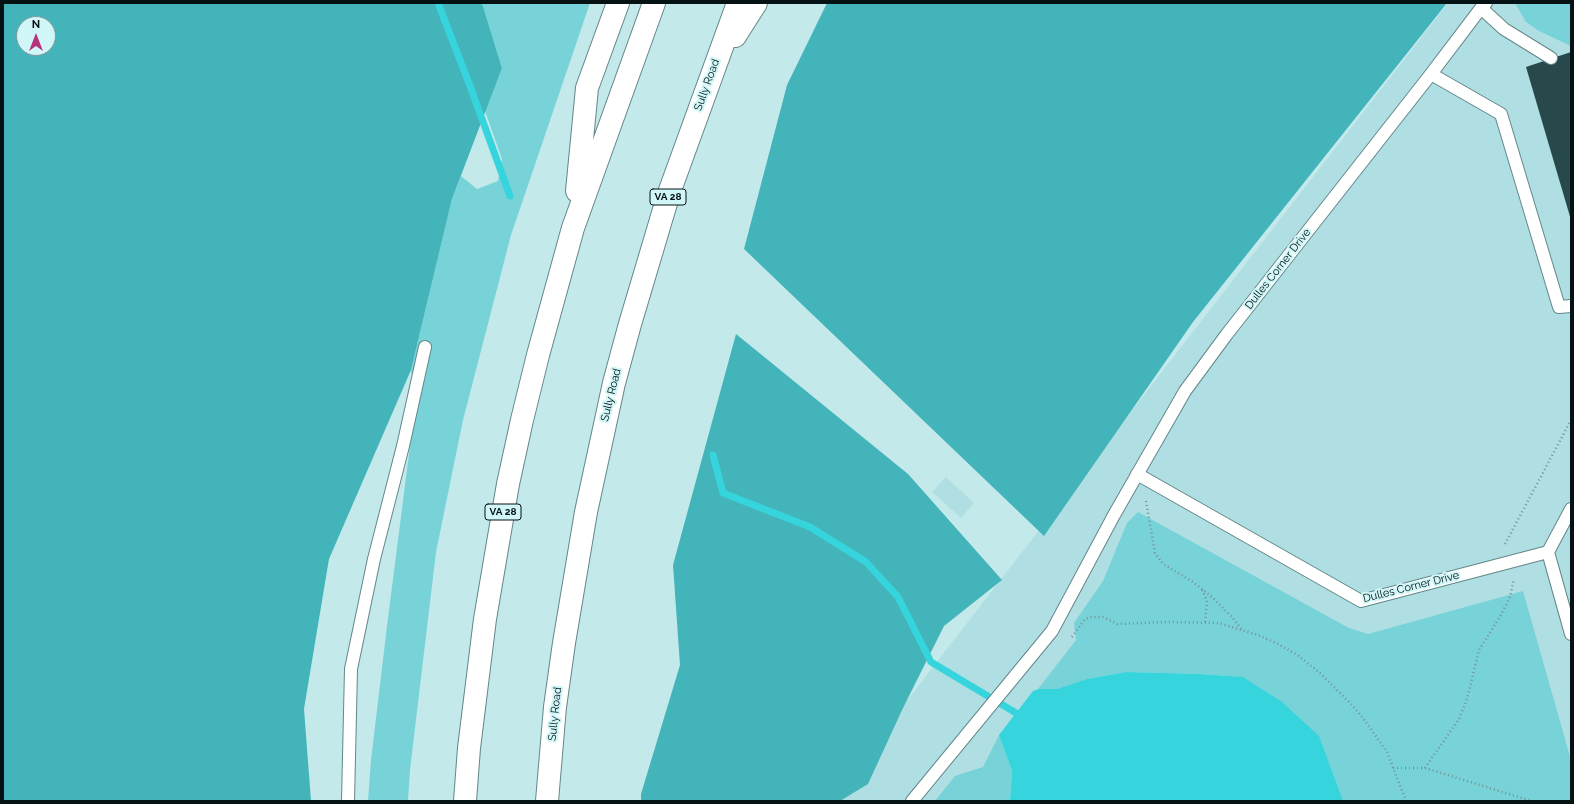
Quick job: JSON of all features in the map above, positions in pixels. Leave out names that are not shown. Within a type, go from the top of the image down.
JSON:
[{"type":"highway","points":[[573,228],[587,88],[618,3]]},
{"type":"highway","name":"VA 28","points":[[465,801],[469,748],[482,640],[508,484],[538,355],[573,228],[654,3]]},
{"type":"highway","name":"Sully Road","points":[[547,801],[564,643],[574,578],[598,449],[614,383],[650,254],[669,193],[738,3]]},
{"type":"highway","points":[[712,73],[756,3]]},
{"type":"lane","points":[[1483,5],[1504,29],[1551,58]]},
{"type":"lane","name":"Dulles Corner Drive","points":[[912,801],[1052,631],[1114,515],[1185,391],[1232,328],[1431,74],[1483,5]]},
{"type":"lane","points":[[1431,74],[1501,114],[1559,307],[1571,306]]},
{"type":"lane","points":[[348,801],[351,669],[373,567],[403,446],[425,347]]},
{"type":"lane","name":"Dulles Corner Drive","points":[[1137,474],[1361,601],[1548,552]]},
{"type":"lane","points":[[1571,510],[1548,552],[1571,634]]},
{"type":"path","points":[[1425,768],[1459,719],[1467,699],[1479,650],[1501,615],[1510,597],[1515,576],[1505,544],[1571,420]]},
{"type":"path","points":[[1137,474],[1147,506],[1154,553],[1163,564],[1202,589],[1232,617],[1242,630]]},
{"type":"path","points":[[1202,589],[1207,601],[1206,623]]},
{"type":"path","points":[[1072,637],[1085,619],[1092,617],[1103,617],[1117,624],[1219,623],[1258,635],[1296,654],[1319,672],[1352,706],[1366,722],[1386,752],[1406,801]]},
{"type":"path","points":[[1393,768],[1425,768],[1532,801]]},
{"type":"shaded area","points":[[3,3],[482,3],[502,68],[452,199],[411,370],[329,559],[304,709],[311,801],[3,801]]},
{"type":"shaded area","points":[[482,3],[590,3],[511,235],[463,420],[436,552],[410,770],[408,801],[368,801],[371,760],[387,626],[416,399],[411,370],[452,199],[461,176],[477,189],[498,181],[502,159],[485,111],[502,68]]},
{"type":"shaded area","points":[[827,3],[1447,3],[1193,322],[1044,536],[744,249],[787,85]]},
{"type":"shaded area","points":[[1448,3],[1571,3],[1571,801],[829,801]]},
{"type":"shaded area","points":[[1515,3],[1571,3],[1571,46],[1539,31],[1526,22]]},
{"type":"shaded area","points":[[736,334],[908,474],[1002,580],[944,626],[902,710],[868,784],[840,801],[641,801],[641,794],[680,665],[673,565]]},
{"type":"shaded area","points":[[946,477],[974,503],[961,518],[932,492]]},
{"type":"shaded area","points":[[1138,512],[1349,628],[1368,634],[1523,591],[1571,760],[1571,801],[1343,801],[1243,677],[1126,672],[1087,679],[1057,689],[1038,689],[1076,640],[1074,623],[1103,581],[1127,523]]},
{"type":"shaded area","points":[[1126,672],[1243,677],[1282,702],[1319,736],[1343,801],[1010,801],[1012,771],[999,735],[1033,691],[1038,689],[1057,689],[1087,679]]},
{"type":"shaded area","points":[[999,735],[1012,771],[1010,801],[935,801],[955,776],[983,767]]},
{"type":"building","points":[[1571,52],[1571,220],[1526,67]]},
{"type":"waterway","points":[[438,3],[510,196]]},
{"type":"waterway","points":[[713,455],[723,493],[810,527],[866,562],[898,597],[931,662],[1016,713]]}]
